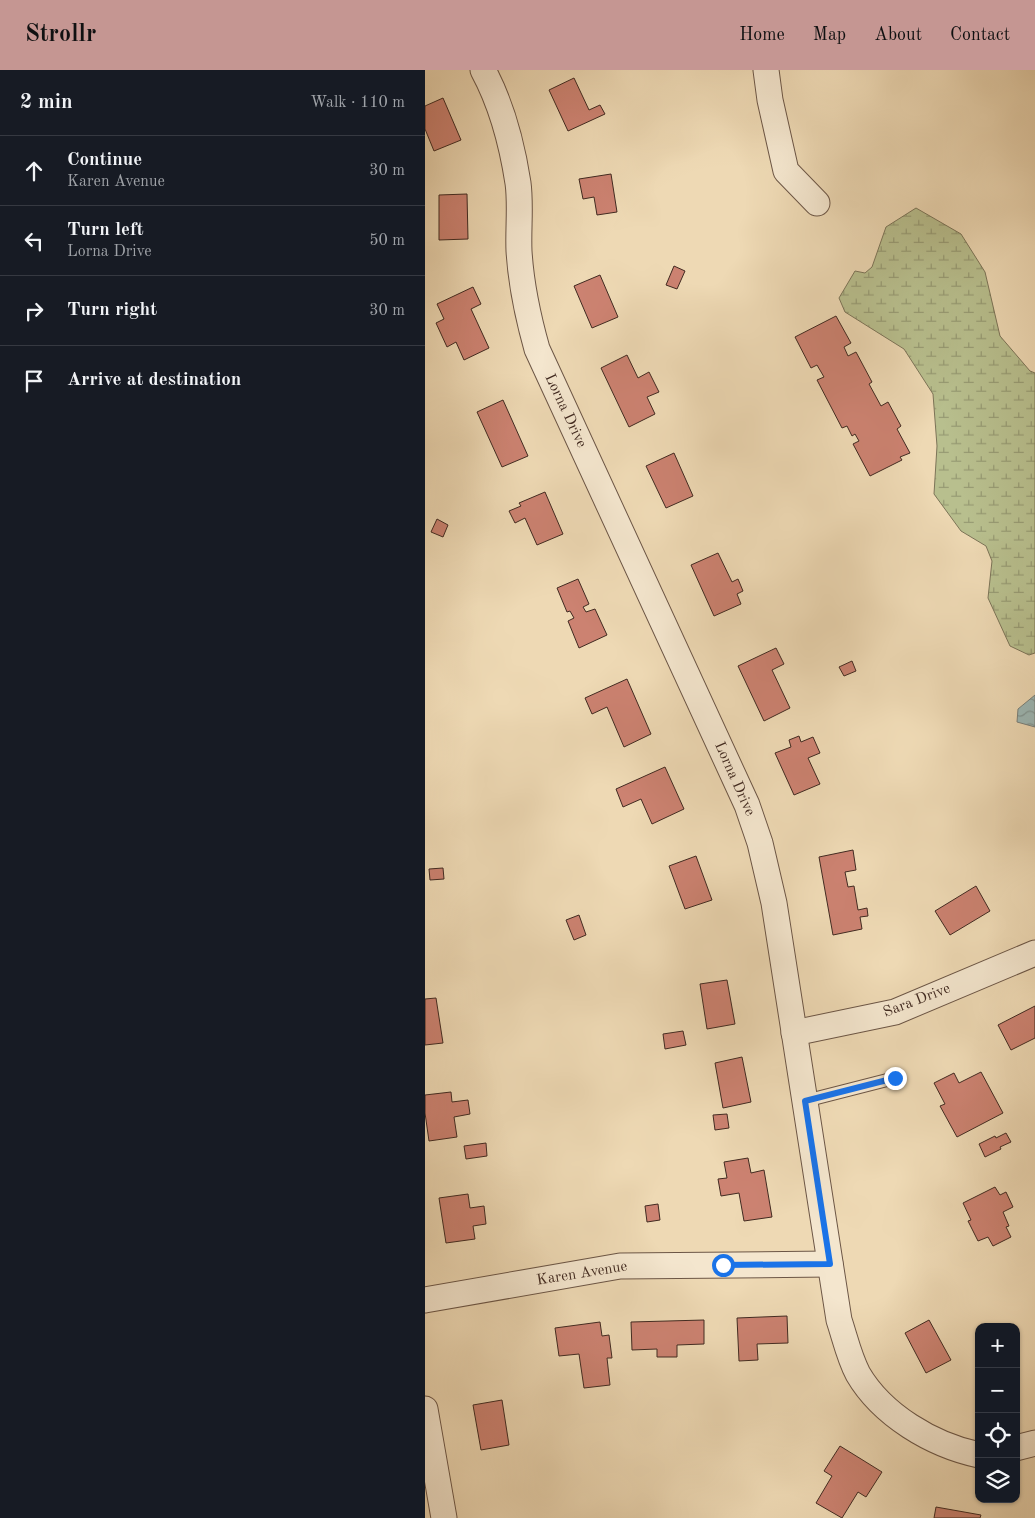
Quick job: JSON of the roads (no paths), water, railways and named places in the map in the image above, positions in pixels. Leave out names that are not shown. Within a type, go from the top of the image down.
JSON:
[{"type":"street","name":"Lorna Drive","points":[[483,70],[501,111],[518,184],[519,253],[522,280],[527,312],[537,349],[752,816],[762,849],[771,888],[839,1320],[850,1356],[866,1386],[888,1409],[917,1430],[948,1446],[975,1454]]},
{"type":"street","points":[[766,70],[770,100],[786,171],[817,203]]},
{"type":"street","name":"Sara Drive","points":[[794,1033],[895,1012],[1035,953]]},
{"type":"street","name":"Karen Avenue","points":[[425,1300],[620,1266],[830,1264]]},
{"type":"street","points":[[425,1409],[444,1518]]},
{"type":"street","points":[[1020,1447],[1035,1443]]},
{"type":"lane","points":[[805,1101],[895,1078]]},
{"type":"water","points":[[1035,695],[1035,727],[1017,722],[1018,709]]}]
